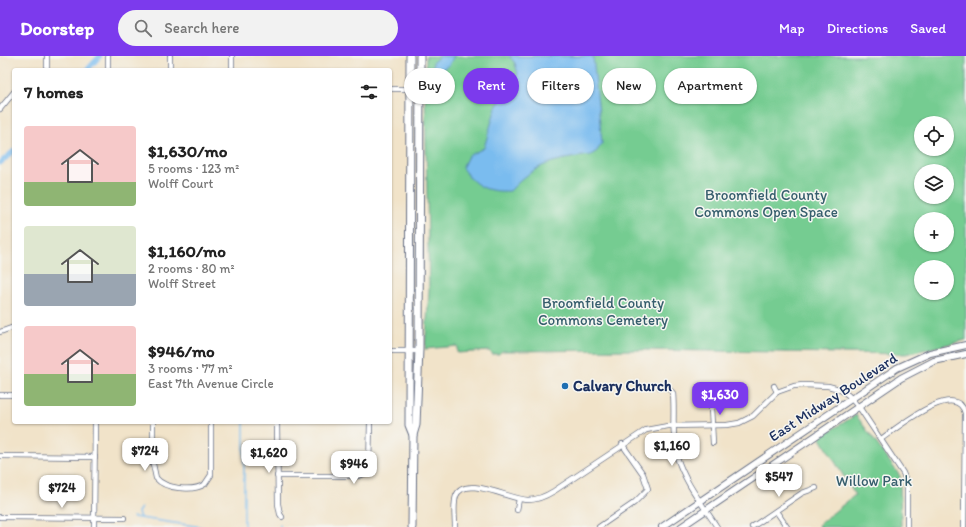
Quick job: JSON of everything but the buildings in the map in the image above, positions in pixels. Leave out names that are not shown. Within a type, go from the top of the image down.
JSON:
[{"type":"main road","points":[[410,56],[410,68]]},
{"type":"main road","points":[[420,56],[420,68]]},
{"type":"main road","points":[[409,104],[409,425],[413,435]]},
{"type":"main road","points":[[412,527],[413,435],[416,425],[419,351],[420,104]]},
{"type":"main road","name":"East Midway Boulevard","points":[[662,527],[851,398],[913,360],[939,350],[966,345]]},
{"type":"main road","name":"East Midway Boulevard","points":[[681,527],[858,406],[917,369],[943,359],[966,354]]},
{"type":"street","points":[[47,56],[47,68]]},
{"type":"street","points":[[108,56],[108,68]]},
{"type":"street","points":[[170,56],[170,68]]},
{"type":"street","points":[[232,56],[232,68]]},
{"type":"street","points":[[392,89],[404,89]]},
{"type":"street","points":[[0,109],[12,94]]},
{"type":"street","points":[[0,332],[12,328]]},
{"type":"street","points":[[392,351],[419,351]]},
{"type":"street","points":[[455,527],[456,500],[460,490],[469,486],[519,499],[534,500],[546,496],[622,444],[646,430],[656,427],[734,424],[744,422],[753,416],[777,392],[794,386],[824,385],[839,389],[851,398],[900,467],[906,479],[907,527]]},
{"type":"street","points":[[774,386],[777,392]]},
{"type":"street","points":[[660,387],[667,387],[672,391],[673,426],[677,457],[685,478],[717,527]]},
{"type":"street","points":[[710,390],[713,443]]},
{"type":"street","points":[[0,395],[12,395]]},
{"type":"street","points":[[881,439],[933,406],[946,400],[961,401],[965,419],[964,527]]},
{"type":"street","points":[[94,527],[95,424]]},
{"type":"street","points":[[153,424],[153,464],[156,478],[166,486],[184,488],[201,487],[211,475],[211,424]]},
{"type":"street","points":[[277,424],[278,511],[282,517]]},
{"type":"street","points":[[277,476],[352,477],[363,475],[369,467],[370,424]]},
{"type":"street","points":[[598,527],[651,490],[643,474],[622,444]]},
{"type":"street","points":[[0,456],[95,456]]},
{"type":"street","points":[[456,484],[460,490]]},
{"type":"street","points":[[752,527],[802,493],[816,488]]},
{"type":"street","points":[[517,510],[519,499]]},
{"type":"street","points":[[776,511],[787,527]]},
{"type":"street","points":[[0,517],[124,518]]},
{"type":"green space","name":"Broomfield County Commons Open Space","points":[[426,56],[966,56],[966,340],[906,354],[644,350],[502,351],[499,354],[492,354],[489,351],[457,353],[457,346],[425,349],[429,291],[425,104],[455,104],[455,68],[426,68]]},
{"type":"green space","name":"Willow Park","points":[[856,415],[900,476],[901,527],[819,527],[818,525],[855,495],[820,437]]},
{"type":"water","points":[[440,56],[454,56],[449,65],[444,68],[433,68],[433,62]]},
{"type":"water","points":[[509,56],[593,56],[602,143],[597,151],[591,155],[556,161],[538,168],[520,181],[510,191],[488,189],[472,180],[462,168],[468,156],[484,148],[498,104],[519,104],[519,68],[516,68],[515,63]]},
{"type":"waterway","points":[[89,68],[100,56]]},
{"type":"waterway","points":[[0,163],[12,153]]},
{"type":"waterway","points":[[244,424],[244,527]]},
{"type":"waterway","points":[[140,518],[138,512],[141,508]]},
{"type":"waterway","points":[[133,517],[202,527]]},
{"type":"place","name":"Calvary Church","points":[[565,386]]},
{"type":"park label","name":"Broomfield County Commons Cemetery","points":[[603,312]]}]
